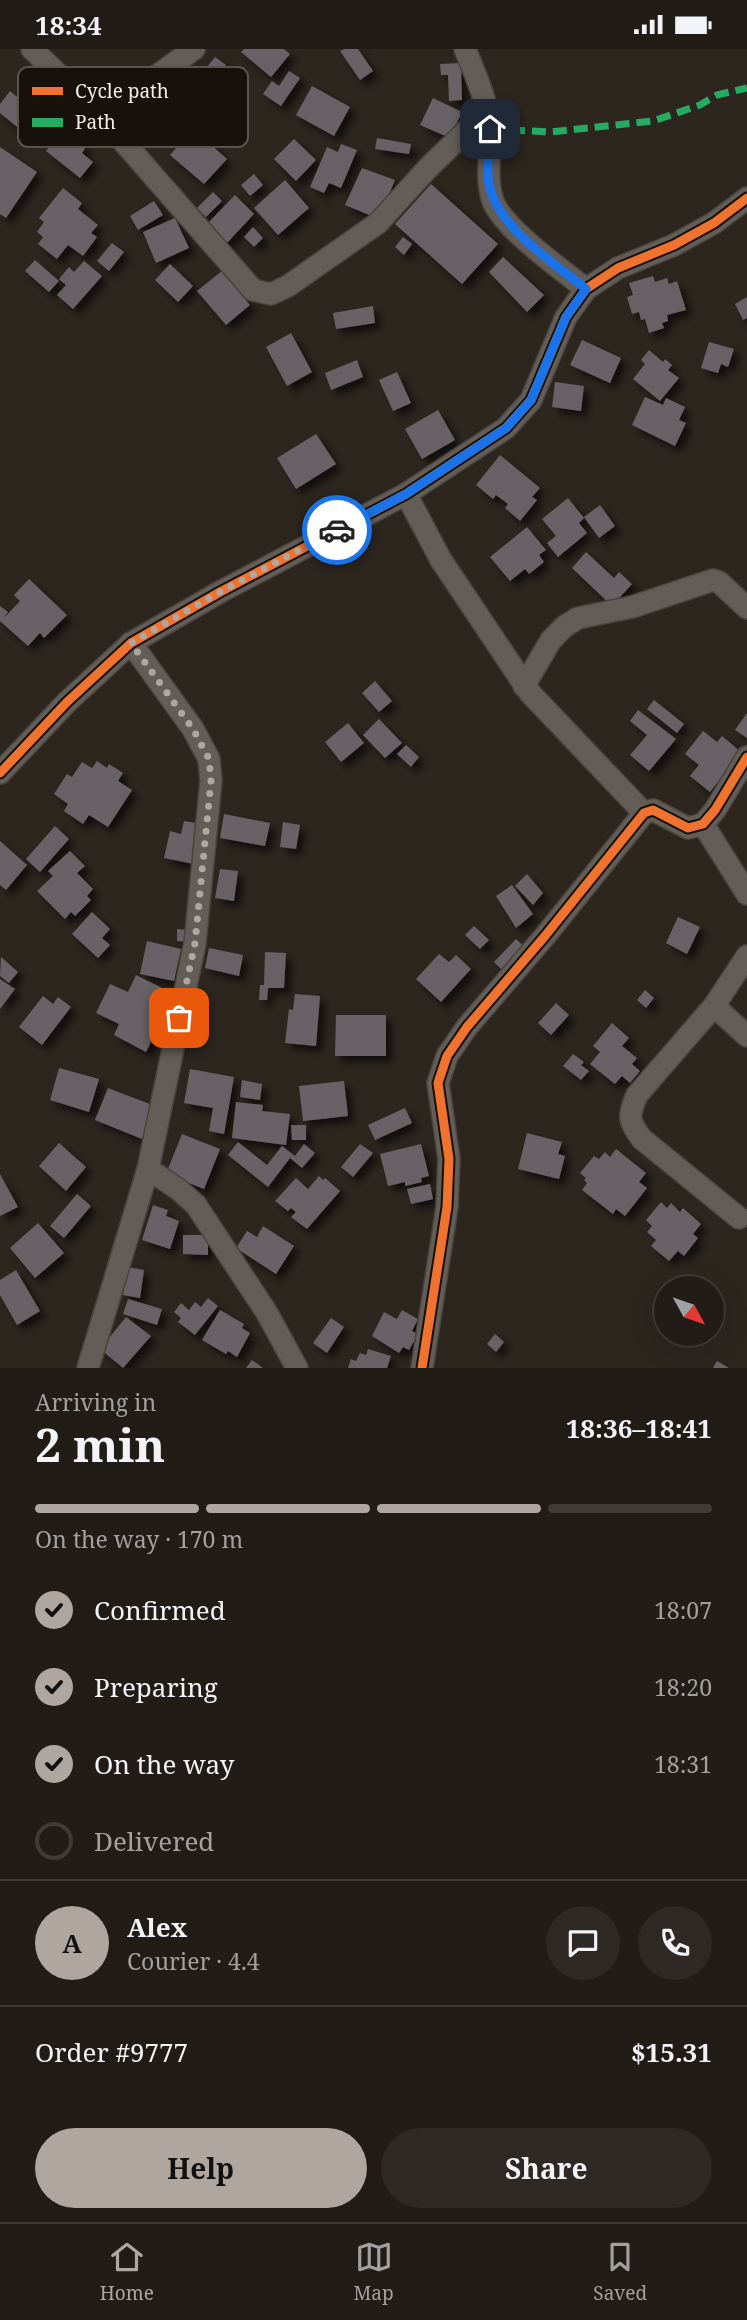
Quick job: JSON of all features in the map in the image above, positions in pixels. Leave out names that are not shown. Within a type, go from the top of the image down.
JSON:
[{"type":"street","points":[[32,49],[51,67]]},
{"type":"street","points":[[169,67],[194,49]]},
{"type":"street","points":[[465,49],[490,129],[488,181],[494,203],[509,224],[586,289]]},
{"type":"street","points":[[128,147],[253,290],[271,294],[288,286],[378,223],[428,168],[486,112]]},
{"type":"street","points":[[0,773],[67,702],[131,643],[220,592],[406,494],[506,428],[531,400],[566,317],[586,289],[618,268],[674,245],[714,223],[747,198]]},
{"type":"street","points":[[406,494],[441,561],[524,685],[644,813]]},
{"type":"street","points":[[524,685],[551,639],[578,618],[632,607],[713,580],[719,582],[747,608]]},
{"type":"street","points":[[88,1368],[148,1169],[195,943],[211,781],[209,759],[193,729],[131,643]]},
{"type":"street","points":[[422,1368],[447,1207],[449,1159],[438,1083],[447,1056],[467,1027],[545,936],[644,813],[653,810],[688,828],[703,824],[715,810],[747,757]]},
{"type":"street","points":[[703,824],[747,894]]},
{"type":"street","points":[[739,1217],[642,1139],[631,1125],[630,1110],[637,1095],[714,1006],[747,956]]},
{"type":"street","points":[[714,1006],[747,1036]]},
{"type":"street","points":[[148,1169],[196,1205],[267,1313],[297,1368]]},
{"type":"building","points":[[244,49],[284,49],[290,54],[271,77],[241,52]]},
{"type":"building","points":[[358,49],[373,71],[360,80],[340,51]]},
{"type":"building","points":[[215,57],[226,65],[224,67],[207,67]]},
{"type":"building","points":[[461,63],[462,100],[449,101],[448,75],[441,75],[440,64]]},
{"type":"building","points":[[289,71],[300,78],[281,106],[263,94],[272,81],[279,86]]},
{"type":"building","points":[[312,86],[350,107],[334,136],[296,115]]},
{"type":"building","points":[[10,91],[18,98],[18,128],[0,113],[0,104]]},
{"type":"building","points":[[433,98],[462,112],[450,138],[420,125]]},
{"type":"building","points":[[377,138],[411,144],[409,154],[375,149]]},
{"type":"building","points":[[294,139],[316,160],[296,181],[274,159]]},
{"type":"building","points":[[341,144],[357,150],[341,188],[329,183],[324,193],[310,187],[327,147],[338,152]]},
{"type":"building","points":[[0,147],[37,172],[6,218],[0,214]]},
{"type":"building","points":[[49,147],[86,147],[82,153],[93,162],[80,178],[46,151]]},
{"type":"building","points":[[177,147],[213,147],[227,159],[204,184],[170,155]]},
{"type":"building","points":[[362,168],[395,180],[379,219],[345,205]]},
{"type":"building","points":[[254,174],[263,185],[250,196],[241,185]]},
{"type":"building","points":[[285,180],[309,208],[278,235],[254,208]]},
{"type":"building","points":[[431,184],[498,244],[462,284],[395,224]]},
{"type":"building","points":[[63,188],[82,203],[78,209],[98,225],[91,233],[97,237],[83,256],[68,245],[57,259],[38,244],[43,237],[37,232],[44,222],[39,218]]},
{"type":"building","points":[[213,192],[222,201],[206,217],[197,208]]},
{"type":"building","points":[[235,195],[254,214],[226,244],[206,225]]},
{"type":"building","points":[[154,201],[163,215],[138,230],[130,216]]},
{"type":"building","points":[[175,218],[189,248],[156,263],[143,232]]},
{"type":"building","points":[[253,227],[263,238],[254,247],[244,237]]},
{"type":"building","points":[[403,237],[412,244],[404,255],[395,247]]},
{"type":"building","points":[[112,243],[124,252],[109,271],[97,261]]},
{"type":"building","points":[[503,257],[544,295],[527,312],[489,272]]},
{"type":"building","points":[[35,260],[59,281],[49,292],[25,271]]},
{"type":"building","points":[[84,261],[102,276],[73,309],[57,295],[66,285],[59,279],[69,267],[74,272]]},
{"type":"building","points":[[170,264],[193,286],[178,302],[155,280]]},
{"type":"building","points":[[222,271],[250,305],[226,325],[197,291]]},
{"type":"building","points":[[653,276],[655,282],[667,278],[669,284],[677,281],[686,310],[667,315],[668,321],[662,323],[664,328],[649,333],[645,319],[641,320],[639,312],[632,314],[627,297],[633,295],[629,283]]},
{"type":"building","points":[[747,297],[747,318],[743,320],[735,304]]},
{"type":"building","points":[[373,306],[375,323],[336,329],[333,313]]},
{"type":"building","points":[[291,333],[312,372],[287,386],[266,347]]},
{"type":"building","points":[[582,340],[621,358],[610,383],[570,365]]},
{"type":"building","points":[[709,342],[734,349],[728,367],[721,364],[718,373],[701,368]]},
{"type":"building","points":[[649,350],[663,362],[665,359],[672,365],[668,370],[679,378],[660,401],[633,379],[645,364],[641,360]]},
{"type":"building","points":[[357,360],[363,377],[331,390],[325,373]]},
{"type":"building","points":[[397,372],[411,403],[393,411],[379,380]]},
{"type":"building","points":[[555,382],[584,386],[581,411],[552,407]]},
{"type":"building","points":[[645,397],[663,405],[666,398],[685,407],[679,420],[686,423],[675,446],[632,425]]},
{"type":"building","points":[[438,410],[455,440],[422,459],[405,429]]},
{"type":"building","points":[[316,434],[336,464],[296,489],[277,458]]},
{"type":"building","points":[[500,455],[540,488],[532,497],[537,500],[520,521],[505,508],[508,504],[496,495],[493,499],[476,485]]},
{"type":"building","points":[[568,498],[584,518],[579,523],[587,533],[558,557],[547,543],[556,536],[542,519]]},
{"type":"building","points":[[600,505],[615,526],[599,538],[584,517]]},
{"type":"building","points":[[527,527],[546,550],[539,555],[544,562],[529,574],[525,569],[510,581],[490,557]]},
{"type":"building","points":[[586,552],[614,578],[619,572],[632,584],[612,606],[572,568]]},
{"type":"building","points":[[29,579],[67,615],[44,638],[40,633],[28,646],[0,621],[0,606],[8,612],[3,619],[20,601],[14,595]]},
{"type":"building","points":[[375,681],[392,701],[379,712],[362,693]]},
{"type":"building","points":[[654,700],[684,724],[677,733],[647,709]]},
{"type":"building","points":[[638,710],[676,739],[649,771],[630,755],[647,735],[630,721]]},
{"type":"building","points":[[747,713],[747,738],[735,730]]},
{"type":"building","points":[[379,719],[402,743],[385,758],[363,735]]},
{"type":"building","points":[[348,723],[364,743],[341,762],[325,742]]},
{"type":"building","points":[[703,731],[717,742],[722,736],[741,752],[710,792],[690,776],[699,765],[685,754]]},
{"type":"building","points":[[406,745],[419,757],[411,767],[397,754]]},
{"type":"building","points":[[97,761],[107,768],[109,764],[123,773],[118,781],[132,790],[108,827],[89,815],[83,824],[64,811],[68,804],[54,794],[67,774],[72,777],[82,762],[92,768]]},
{"type":"building","points":[[224,814],[270,823],[265,846],[220,838]]},
{"type":"building","points":[[184,821],[202,824],[194,864],[164,858],[170,831],[181,834]]},
{"type":"building","points":[[283,822],[300,825],[296,849],[280,847]]},
{"type":"building","points":[[55,826],[69,839],[40,872],[26,859]]},
{"type":"building","points":[[0,841],[27,865],[6,890],[0,885]]},
{"type":"building","points":[[70,851],[85,866],[77,873],[93,889],[87,896],[91,900],[75,916],[71,912],[65,919],[37,891],[53,876],[48,871]]},
{"type":"building","points":[[220,869],[238,871],[234,901],[215,898]]},
{"type":"building","points":[[527,874],[543,893],[533,905],[515,886]]},
{"type":"building","points":[[512,885],[533,914],[516,928],[496,896]]},
{"type":"building","points":[[92,912],[110,929],[102,938],[110,945],[98,958],[72,934]]},
{"type":"building","points":[[678,917],[700,927],[687,954],[666,943]]},
{"type":"building","points":[[474,926],[489,940],[480,949],[465,935]]},
{"type":"building","points":[[177,929],[189,930],[188,942],[177,941]]},
{"type":"building","points":[[516,939],[529,951],[506,974],[494,962]]},
{"type":"building","points":[[147,941],[181,949],[174,981],[140,974]]},
{"type":"building","points":[[209,948],[243,955],[239,976],[205,968]]},
{"type":"building","points":[[265,952],[286,953],[284,988],[268,988],[267,1000],[259,1000],[260,985],[264,985]]},
{"type":"building","points":[[439,954],[449,962],[456,955],[471,969],[441,1002],[416,979]]},
{"type":"building","points":[[1,957],[18,972],[9,983],[0,976]]},
{"type":"building","points":[[136,975],[168,991],[155,1017],[162,1021],[146,1052],[114,1035],[119,1024],[96,1013],[110,984],[128,992]]},
{"type":"building","points":[[0,979],[15,989],[0,1009]]},
{"type":"building","points":[[645,990],[654,998],[646,1008],[637,1000]]},
{"type":"building","points":[[295,994],[320,996],[316,1046],[285,1043],[289,1009],[293,1010]]},
{"type":"building","points":[[43,996],[53,1004],[58,997],[71,1007],[42,1045],[19,1027]]},
{"type":"building","points":[[556,1003],[569,1015],[551,1035],[538,1023]]},
{"type":"building","points":[[336,1015],[386,1015],[386,1056],[335,1056]]},
{"type":"building","points":[[612,1023],[629,1038],[622,1046],[637,1058],[632,1064],[640,1071],[630,1083],[622,1076],[615,1084],[590,1064],[600,1052],[593,1046]]},
{"type":"building","points":[[573,1054],[584,1062],[581,1065],[589,1071],[581,1080],[563,1066]]},
{"type":"building","points":[[59,1068],[99,1079],[89,1112],[50,1100]]},
{"type":"building","points":[[190,1069],[234,1077],[224,1134],[209,1131],[213,1108],[184,1103]]},
{"type":"building","points":[[242,1080],[262,1084],[260,1100],[240,1097]]},
{"type":"building","points":[[344,1081],[348,1116],[303,1121],[299,1086]]},
{"type":"building","points":[[108,1088],[155,1106],[142,1139],[95,1120]]},
{"type":"building","points":[[236,1102],[263,1105],[262,1111],[290,1114],[286,1145],[232,1138]]},
{"type":"building","points":[[405,1108],[412,1123],[375,1140],[368,1125]]},
{"type":"building","points":[[291,1125],[306,1125],[306,1140],[292,1140]]},
{"type":"building","points":[[527,1133],[562,1142],[558,1154],[565,1156],[559,1179],[518,1169]]},
{"type":"building","points":[[182,1134],[220,1149],[204,1189],[166,1174]]},
{"type":"building","points":[[238,1142],[267,1165],[282,1146],[295,1156],[304,1144],[315,1153],[302,1168],[290,1158],[268,1187],[228,1155]]},
{"type":"building","points":[[59,1143],[86,1167],[66,1191],[39,1166]]},
{"type":"building","points":[[360,1144],[373,1153],[353,1177],[341,1167]]},
{"type":"building","points":[[421,1144],[429,1176],[421,1178],[422,1182],[388,1186],[380,1154]]},
{"type":"building","points":[[616,1149],[646,1173],[639,1182],[647,1188],[625,1216],[616,1209],[613,1214],[582,1190],[587,1183],[580,1173],[594,1156],[599,1159],[605,1152],[610,1157]]},
{"type":"building","points":[[0,1174],[18,1207],[0,1216]]},
{"type":"building","points":[[319,1176],[340,1191],[307,1229],[291,1217],[296,1212],[291,1208],[288,1211],[275,1201],[296,1178],[308,1189]]},
{"type":"building","points":[[430,1184],[433,1199],[411,1204],[407,1189]]},
{"type":"building","points":[[77,1194],[91,1206],[64,1238],[50,1226]]},
{"type":"building","points":[[661,1202],[667,1208],[671,1203],[680,1212],[683,1208],[701,1224],[693,1234],[698,1238],[684,1256],[678,1251],[669,1261],[651,1246],[656,1240],[647,1232],[652,1226],[646,1220]]},
{"type":"building","points":[[153,1205],[168,1210],[166,1216],[179,1221],[170,1249],[142,1240]]},
{"type":"building","points":[[38,1223],[64,1253],[35,1278],[10,1248]]},
{"type":"building","points":[[263,1226],[294,1246],[276,1274],[236,1248],[247,1231],[257,1237]]},
{"type":"building","points":[[183,1235],[208,1235],[208,1255],[183,1254]]},
{"type":"building","points":[[127,1267],[144,1270],[140,1298],[123,1295]]},
{"type":"building","points":[[16,1270],[40,1311],[17,1325],[0,1295],[0,1280]]},
{"type":"building","points":[[208,1298],[218,1306],[195,1335],[178,1322],[181,1318],[174,1312],[181,1303],[189,1310],[195,1302],[201,1307]]},
{"type":"building","points":[[128,1299],[162,1309],[157,1325],[123,1314]]},
{"type":"building","points":[[220,1310],[244,1324],[242,1328],[250,1333],[237,1357],[228,1351],[226,1354],[202,1340]]},
{"type":"building","points":[[402,1310],[418,1319],[412,1331],[418,1334],[409,1350],[403,1347],[399,1353],[372,1336],[384,1312],[397,1319]]},
{"type":"building","points":[[126,1317],[151,1336],[123,1368],[100,1349]]},
{"type":"building","points":[[331,1318],[344,1327],[327,1353],[313,1343]]},
{"type":"building","points":[[495,1334],[504,1342],[496,1352],[487,1344]]},
{"type":"building","points":[[368,1349],[391,1356],[387,1368],[348,1368],[351,1359],[356,1361],[360,1353],[366,1355]]},
{"type":"building","points":[[252,1360],[263,1368],[246,1368]]},
{"type":"building","points":[[717,1361],[729,1368],[713,1368]]},
{"type":"marked path","points":[[490,129],[550,132],[653,121],[700,105],[717,95],[747,88]]},
{"type":"cycle path","points":[[0,773],[67,702],[131,643],[220,592],[406,494],[506,428],[531,400],[566,317],[586,289],[618,268],[674,245],[714,223],[747,198]]},
{"type":"cycle path","points":[[422,1368],[447,1207],[449,1159],[438,1083],[447,1056],[467,1027],[545,936],[644,813],[653,810],[688,828],[703,824],[715,810],[747,757]]},
{"type":"way so far","points":[[179,1018],[195,943],[211,781],[209,759],[193,729],[131,643],[337,530]]},
{"type":"route","points":[[337,530],[406,494],[506,428],[531,400],[566,317],[586,289],[509,224],[494,203],[488,181],[490,129]]}]
